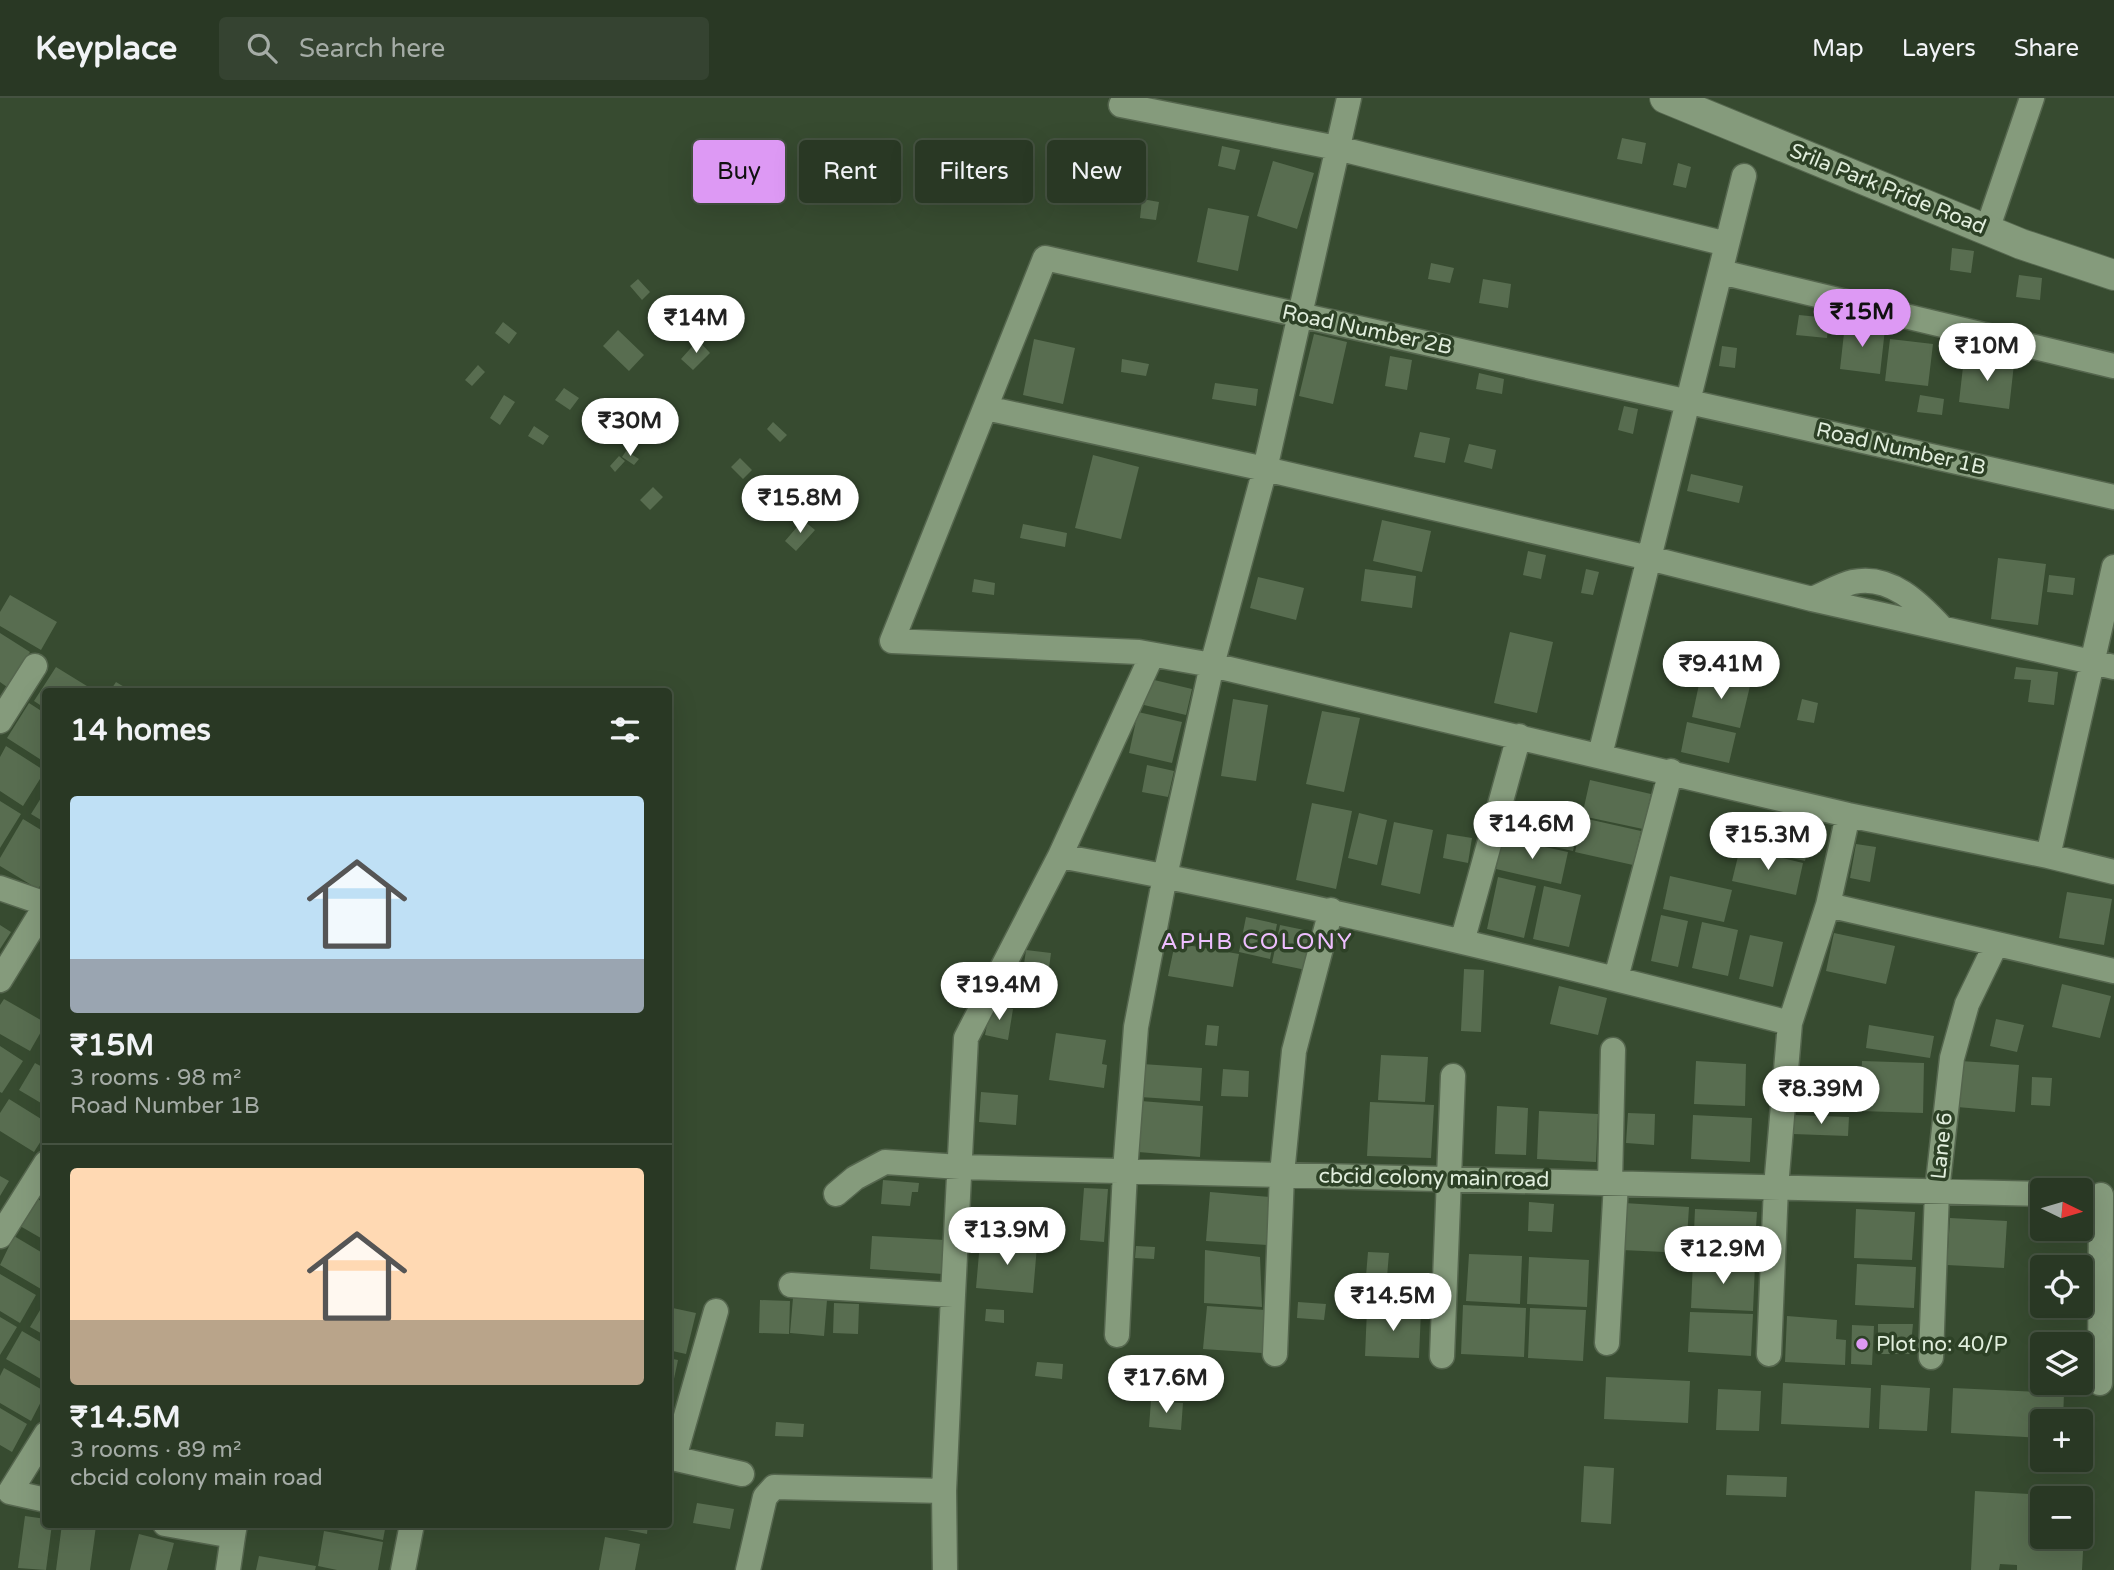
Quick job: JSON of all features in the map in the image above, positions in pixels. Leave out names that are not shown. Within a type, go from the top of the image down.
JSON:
[{"type":"street","points":[[1117,1335],[1125,1171],[1136,1027],[1165,876],[1212,664],[1265,469],[1349,98]]},
{"type":"street","name":"Srila Park Pride Road","points":[[1665,98],[1987,230],[2114,275]]},
{"type":"street","points":[[1987,230],[2032,98]]},
{"type":"street","points":[[1121,105],[1337,148],[1727,244]]},
{"type":"street","points":[[1600,755],[1744,176]]},
{"type":"street","name":"Road Number 2B","points":[[986,408],[1045,258],[1689,401]]},
{"type":"street","points":[[1721,272],[2114,366]]},
{"type":"street","name":"Road Number 1B","points":[[1689,401],[2114,497]]},
{"type":"street","points":[[2104,664],[1943,628],[1900,590],[1878,581],[1853,582],[1812,600],[1649,558],[986,408],[892,641],[1048,646],[1152,655],[1212,664],[1849,815],[2114,872]]},
{"type":"street","points":[[2048,856],[2104,664],[2114,567]]},
{"type":"street","points":[[946,1570],[944,1491],[966,1038],[1060,856],[1152,655]]},
{"type":"street","points":[[0,721],[35,666]]},
{"type":"street","points":[[1462,942],[1519,736]]},
{"type":"street","points":[[1616,978],[1671,771]]},
{"type":"street","points":[[1769,1354],[1776,1187],[1790,1023],[1828,905],[1849,815]]},
{"type":"street","points":[[1060,856],[1331,910],[1616,978],[1790,1023]]},
{"type":"street","points":[[0,888],[42,903]]},
{"type":"street","points":[[1828,905],[2114,971]]},
{"type":"street","points":[[1275,1354],[1282,1174],[1294,1051],[1331,910]]},
{"type":"street","points":[[0,980],[42,911]]},
{"type":"street","name":"Lane 6","points":[[1931,1357],[1937,1191],[1952,1058],[1968,1004],[1996,944]]},
{"type":"street","points":[[1607,1343],[1613,1183],[1613,1050]]},
{"type":"street","points":[[1442,1356],[1453,1076]]},
{"type":"street","name":"cbcid colony main road","points":[[836,1194],[855,1178],[886,1162],[960,1167],[2030,1194]]},
{"type":"street","points":[[0,1236],[42,1169]]},
{"type":"street","points":[[2099,1195],[2100,1383]]},
{"type":"street","points":[[791,1285],[953,1295]]},
{"type":"street","points":[[672,1455],[716,1311]]},
{"type":"street","points":[[42,1440],[5,1497],[42,1500]]},
{"type":"street","points":[[672,1458],[742,1474]]},
{"type":"street","points":[[748,1570],[765,1497],[774,1487],[944,1491]]},
{"type":"street","points":[[211,1528],[234,1530],[228,1570]]},
{"type":"street","points":[[403,1570],[411,1528]]},
{"type":"building","points":[[1622,138],[1646,143],[1642,164],[1617,159]]},
{"type":"building","points":[[1222,146],[1240,150],[1235,170],[1218,166]]},
{"type":"building","points":[[1273,161],[1314,173],[1297,229],[1257,216]]},
{"type":"building","points":[[1678,163],[1691,167],[1686,188],[1673,185]]},
{"type":"building","points":[[1146,200],[1159,202],[1156,220],[1140,218],[1142,203],[1146,203]]},
{"type":"building","points":[[1208,208],[1249,216],[1238,271],[1197,262]]},
{"type":"building","points":[[1952,248],[1974,251],[1971,273],[1950,270]]},
{"type":"building","points":[[1431,263],[1454,268],[1450,283],[1428,279]]},
{"type":"building","points":[[2019,275],[2042,278],[2040,300],[2016,297]]},
{"type":"building","points":[[638,279],[650,292],[642,300],[630,286]]},
{"type":"building","points":[[1483,279],[1511,284],[1508,308],[1479,303]]},
{"type":"building","points":[[667,309],[677,318],[659,335],[650,325]]},
{"type":"building","points":[[1799,315],[1829,318],[1827,338],[1796,335]]},
{"type":"building","points":[[503,322],[517,333],[509,344],[495,333]]},
{"type":"building","points":[[1845,324],[1885,329],[1880,374],[1840,369]]},
{"type":"building","points":[[618,330],[644,355],[629,371],[603,346]]},
{"type":"building","points":[[1314,334],[1347,342],[1333,404],[1299,396]]},
{"type":"building","points":[[1034,339],[1075,348],[1063,404],[1023,395]]},
{"type":"building","points":[[1890,339],[1933,344],[1928,386],[1885,381]]},
{"type":"building","points":[[698,340],[710,353],[693,370],[681,359]]},
{"type":"building","points":[[1722,346],[1737,348],[1735,368],[1719,366]]},
{"type":"building","points":[[1390,356],[1412,360],[1407,390],[1385,386]]},
{"type":"building","points":[[1964,358],[2014,364],[2009,409],[1959,402]]},
{"type":"building","points":[[1122,359],[1149,364],[1146,376],[1121,372]]},
{"type":"building","points":[[478,365],[485,372],[472,386],[465,380]]},
{"type":"building","points":[[1479,373],[1504,379],[1502,394],[1476,389]]},
{"type":"building","points":[[1215,383],[1258,389],[1256,406],[1212,399]]},
{"type":"building","points":[[564,388],[579,398],[570,410],[555,400]]},
{"type":"building","points":[[504,395],[515,402],[500,425],[490,418]]},
{"type":"building","points":[[1920,395],[1944,399],[1942,415],[1917,412]]},
{"type":"building","points":[[1624,406],[1638,409],[1633,434],[1618,430]]},
{"type":"building","points":[[596,418],[609,429],[602,438],[589,427]]},
{"type":"building","points":[[773,422],[787,435],[780,442],[767,429]]},
{"type":"building","points":[[534,426],[549,436],[543,445],[528,436]]},
{"type":"building","points":[[1420,432],[1450,438],[1445,463],[1414,457]]},
{"type":"building","points":[[1469,444],[1496,450],[1492,469],[1464,462]]},
{"type":"building","points":[[626,451],[639,459],[634,465],[622,457]]},
{"type":"building","points":[[1093,455],[1139,467],[1121,539],[1075,528]]},
{"type":"building","points":[[619,456],[625,461],[615,472],[610,466]]},
{"type":"building","points":[[740,458],[752,470],[743,479],[731,467]]},
{"type":"building","points":[[1691,474],[1743,486],[1739,503],[1687,491]]},
{"type":"building","points":[[836,485],[846,496],[838,504],[828,493]]},
{"type":"building","points":[[653,487],[663,497],[650,510],[640,500]]},
{"type":"building","points":[[803,520],[815,530],[796,551],[785,541]]},
{"type":"building","points":[[1382,520],[1431,531],[1422,572],[1373,561]]},
{"type":"building","points":[[1023,524],[1067,533],[1065,547],[1020,538]]},
{"type":"building","points":[[1528,551],[1546,555],[1541,579],[1523,575]]},
{"type":"building","points":[[1998,558],[2046,564],[2038,625],[1991,619]]},
{"type":"building","points":[[1365,569],[1416,576],[1412,608],[1361,601]]},
{"type":"building","points":[[1586,569],[1599,572],[1593,595],[1581,593]]},
{"type":"building","points":[[2049,575],[2075,578],[2073,595],[2047,592]]},
{"type":"building","points":[[1258,577],[1304,588],[1296,620],[1250,608]]},
{"type":"building","points":[[974,579],[995,583],[994,595],[972,592]]},
{"type":"building","points":[[10,595],[57,622],[41,650],[0,626],[0,612]]},
{"type":"building","points":[[1510,632],[1553,642],[1537,713],[1494,703]]},
{"type":"building","points":[[0,633],[30,652],[7,687],[0,682]]},
{"type":"building","points":[[56,667],[90,688],[42,688]]},
{"type":"building","points":[[2016,667],[2058,672],[2054,705],[2028,702],[2031,680],[2014,679]]},
{"type":"building","points":[[1701,675],[1750,686],[1740,728],[1692,717]]},
{"type":"building","points":[[1150,679],[1192,689],[1186,715],[1144,705]]},
{"type":"building","points":[[116,682],[126,688],[112,688]]},
{"type":"building","points":[[42,689],[42,706],[34,701]]},
{"type":"building","points":[[1233,699],[1268,705],[1256,781],[1221,776]]},
{"type":"building","points":[[1802,699],[1818,703],[1814,723],[1797,720]]},
{"type":"building","points":[[29,703],[42,711],[42,760],[7,738]]},
{"type":"building","points":[[1322,711],[1360,718],[1344,792],[1306,784]]},
{"type":"building","points":[[1138,712],[1182,722],[1172,763],[1129,753]]},
{"type":"building","points":[[1687,722],[1736,733],[1729,763],[1681,752]]},
{"type":"building","points":[[6,746],[42,769],[42,776],[23,806],[0,791],[0,757]]},
{"type":"building","points":[[1147,765],[1174,771],[1168,797],[1142,792]]},
{"type":"building","points":[[1590,780],[1651,794],[1643,829],[1582,816]]},
{"type":"building","points":[[42,796],[42,821],[31,814]]},
{"type":"building","points":[[0,801],[21,814],[0,848]]},
{"type":"building","points":[[1312,803],[1352,811],[1336,889],[1296,880]]},
{"type":"building","points":[[1520,808],[1580,821],[1573,851],[1514,838]]},
{"type":"building","points":[[1752,812],[1813,826],[1805,861],[1744,847]]},
{"type":"building","points":[[1359,813],[1387,820],[1377,865],[1348,858]]},
{"type":"building","points":[[1583,818],[1641,831],[1633,865],[1575,852]]},
{"type":"building","points":[[23,819],[42,831],[42,883],[38,889],[0,866],[0,858]]},
{"type":"building","points":[[1394,822],[1433,830],[1420,894],[1381,885]]},
{"type":"building","points":[[1447,834],[1472,838],[1468,863],[1443,858]]},
{"type":"building","points":[[1503,838],[1568,852],[1561,884],[1496,869]]},
{"type":"building","points":[[1856,844],[1876,847],[1870,882],[1850,878]]},
{"type":"building","points":[[1740,848],[1803,863],[1796,895],[1732,881]]},
{"type":"building","points":[[1670,876],[1732,890],[1724,922],[1663,909]]},
{"type":"building","points":[[1498,877],[1536,886],[1524,938],[1487,929]]},
{"type":"building","points":[[1544,886],[1581,895],[1569,947],[1533,939]]},
{"type":"building","points":[[2067,892],[2112,899],[2104,945],[2059,938]]},
{"type":"building","points":[[1661,915],[1688,921],[1678,967],[1651,961]]},
{"type":"building","points":[[1246,917],[1277,924],[1270,959],[1239,952]]},
{"type":"building","points":[[1702,922],[1738,930],[1728,976],[1692,968]]},
{"type":"building","points":[[0,925],[11,932],[0,949]]},
{"type":"building","points":[[1280,925],[1314,932],[1306,970],[1272,963]]},
{"type":"building","points":[[1834,933],[1895,946],[1886,984],[1826,971]]},
{"type":"building","points":[[1750,935],[1783,942],[1773,987],[1739,979]]},
{"type":"building","points":[[1175,943],[1239,954],[1233,987],[1168,976]]},
{"type":"building","points":[[1026,950],[1051,953],[1049,968],[1024,964]]},
{"type":"building","points":[[1464,969],[1484,970],[1481,1032],[1461,1031]]},
{"type":"building","points":[[2062,984],[2111,996],[2100,1038],[2052,1027]]},
{"type":"building","points":[[1559,986],[1607,998],[1598,1035],[1550,1024]]},
{"type":"building","points":[[4,999],[42,1021],[42,1030],[30,1051],[0,1034],[0,1005]]},
{"type":"building","points":[[991,1005],[1013,1009],[1008,1040],[985,1035]]},
{"type":"building","points":[[1996,1019],[2024,1025],[2017,1052],[1990,1046]]},
{"type":"building","points":[[1207,1025],[1219,1026],[1217,1046],[1205,1045]]},
{"type":"building","points":[[1869,1025],[1934,1036],[1930,1058],[1866,1048]]},
{"type":"building","points":[[1056,1033],[1106,1040],[1102,1064],[1107,1065],[1104,1088],[1049,1080]]},
{"type":"building","points":[[0,1046],[23,1061],[2,1093],[0,1092]]},
{"type":"building","points":[[1381,1055],[1428,1057],[1425,1102],[1378,1100]]},
{"type":"building","points":[[1696,1061],[1746,1064],[1745,1106],[1694,1104]]},
{"type":"building","points":[[1862,1061],[1924,1063],[1923,1113],[1860,1111]]},
{"type":"building","points":[[1961,1061],[2019,1065],[2015,1112],[1957,1107]]},
{"type":"building","points":[[35,1063],[42,1067],[42,1104],[19,1090]]},
{"type":"building","points":[[1142,1064],[1202,1068],[1200,1101],[1140,1097]]},
{"type":"building","points":[[1223,1069],[1249,1071],[1248,1097],[1221,1096]]},
{"type":"building","points":[[2032,1077],[2052,1078],[2050,1106],[2031,1105]]},
{"type":"building","points":[[981,1092],[1018,1095],[1016,1125],[979,1122]]},
{"type":"building","points":[[9,1099],[42,1120],[42,1139],[34,1152],[0,1131],[0,1113]]},
{"type":"building","points":[[1141,1101],[1203,1106],[1200,1157],[1138,1152]]},
{"type":"building","points":[[1370,1102],[1434,1105],[1431,1158],[1367,1156]]},
{"type":"building","points":[[1497,1106],[1528,1108],[1526,1155],[1495,1154]]},
{"type":"building","points":[[1539,1111],[1598,1114],[1596,1162],[1537,1159]]},
{"type":"building","points":[[1628,1113],[1655,1114],[1654,1145],[1626,1143]]},
{"type":"building","points":[[1693,1115],[1752,1118],[1750,1162],[1691,1159]]},
{"type":"building","points":[[1794,1115],[1849,1117],[1848,1136],[1793,1134]]},
{"type":"building","points":[[0,1176],[9,1181],[0,1196]]},
{"type":"building","points":[[883,1180],[919,1183],[918,1192],[912,1192],[910,1206],[881,1204]]},
{"type":"building","points":[[1084,1188],[1108,1189],[1104,1242],[1080,1240]]},
{"type":"building","points":[[1210,1192],[1270,1197],[1267,1245],[1206,1241]]},
{"type":"building","points":[[36,1198],[42,1202],[42,1239],[20,1226]]},
{"type":"building","points":[[1529,1202],[1554,1204],[1552,1232],[1528,1231]]},
{"type":"building","points":[[1624,1203],[1689,1207],[1686,1253],[1622,1250]]},
{"type":"building","points":[[1695,1209],[1757,1212],[1754,1258],[1693,1255]]},
{"type":"building","points":[[1856,1209],[1915,1212],[1912,1260],[1854,1258]]},
{"type":"building","points":[[1950,1218],[2007,1221],[2004,1268],[1947,1265]]},
{"type":"building","points":[[14,1236],[42,1253],[42,1287],[41,1289],[0,1265]]},
{"type":"building","points":[[872,1236],[945,1240],[943,1274],[870,1269]]},
{"type":"building","points":[[980,1242],[1037,1246],[1033,1293],[976,1288]]},
{"type":"building","points":[[1136,1246],[1155,1247],[1154,1259],[1135,1258]]},
{"type":"building","points":[[1205,1250],[1260,1257],[1262,1307],[1204,1303]]},
{"type":"building","points":[[1368,1252],[1389,1253],[1387,1277],[1366,1276]]},
{"type":"building","points":[[1469,1254],[1522,1256],[1520,1304],[1466,1301]]},
{"type":"building","points":[[1529,1257],[1589,1260],[1587,1307],[1527,1304]]},
{"type":"building","points":[[1693,1261],[1755,1265],[1753,1311],[1691,1308]]},
{"type":"building","points":[[1857,1264],[1916,1267],[1914,1308],[1855,1305]]},
{"type":"building","points":[[0,1274],[36,1295],[20,1323],[0,1311]]},
{"type":"building","points":[[793,1298],[827,1300],[824,1336],[790,1333]]},
{"type":"building","points":[[760,1300],[790,1301],[789,1334],[759,1333]]},
{"type":"building","points":[[1298,1302],[1326,1304],[1324,1320],[1297,1318]]},
{"type":"building","points":[[834,1303],[859,1304],[858,1334],[833,1333]]},
{"type":"building","points":[[1463,1305],[1526,1308],[1524,1357],[1461,1354]]},
{"type":"building","points":[[1207,1306],[1265,1310],[1262,1353],[1203,1349]]},
{"type":"building","points":[[42,1307],[42,1334],[30,1327]]},
{"type":"building","points":[[672,1308],[696,1313],[686,1354],[672,1351]]},
{"type":"building","points":[[1530,1308],[1586,1310],[1583,1361],[1528,1358]]},
{"type":"building","points":[[986,1309],[1004,1310],[1004,1323],[985,1321]]},
{"type":"building","points":[[1367,1309],[1421,1310],[1419,1358],[1365,1356]]},
{"type":"building","points":[[1690,1312],[1753,1314],[1751,1356],[1688,1352]]},
{"type":"building","points":[[1787,1316],[1837,1320],[1836,1339],[1846,1340],[1845,1365],[1785,1362]]},
{"type":"building","points":[[0,1317],[17,1327],[0,1355]]},
{"type":"building","points":[[1878,1324],[1913,1324],[1910,1354],[1878,1354]]},
{"type":"building","name":"Plot no: 40/P","points":[[1852,1325],[1874,1326],[1872,1365],[1851,1364]]},
{"type":"building","points":[[22,1331],[42,1343],[42,1380],[6,1359]]},
{"type":"building","points":[[672,1359],[678,1360],[672,1388]]},
{"type":"building","points":[[1037,1362],[1063,1364],[1062,1379],[1035,1376]]},
{"type":"building","points":[[4,1368],[42,1390],[42,1400],[31,1421],[0,1403],[0,1376]]},
{"type":"building","points":[[1606,1377],[1690,1381],[1688,1423],[1604,1419]]},
{"type":"building","points":[[1783,1383],[1871,1388],[1869,1428],[1781,1424]]},
{"type":"building","points":[[1881,1385],[1930,1388],[1927,1431],[1879,1429]]},
{"type":"building","points":[[1953,1388],[2030,1391],[2030,1395],[2064,1395],[2063,1409],[2030,1409],[2030,1437],[1951,1433]]},
{"type":"building","points":[[1718,1389],[1761,1391],[1759,1431],[1716,1430]]},
{"type":"building","points":[[1151,1401],[1183,1403],[1181,1430],[1149,1427]]},
{"type":"building","points":[[0,1408],[27,1424],[12,1452],[0,1445]]},
{"type":"building","points":[[776,1422],[804,1424],[803,1437],[775,1436]]},
{"type":"building","points":[[1584,1466],[1614,1468],[1611,1524],[1581,1522]]},
{"type":"building","points":[[1727,1475],[1787,1477],[1786,1497],[1726,1495]]},
{"type":"building","points":[[1975,1491],[2030,1494],[2030,1549],[2083,1549],[2082,1570],[2017,1570],[2017,1565],[2000,1564],[1999,1570],[1971,1570]]},
{"type":"building","points":[[697,1503],[734,1509],[730,1529],[693,1523]]},
{"type":"building","points":[[25,1516],[42,1518],[42,1528],[51,1528],[46,1570],[18,1568]]},
{"type":"building","points":[[61,1528],[96,1528],[90,1570],[56,1570]]},
{"type":"building","points":[[329,1528],[385,1528],[383,1540]]},
{"type":"building","points":[[617,1528],[648,1528],[647,1534]]},
{"type":"building","points":[[324,1531],[383,1542],[378,1570],[337,1570],[318,1566]]},
{"type":"building","points":[[139,1534],[174,1543],[167,1570],[130,1570]]},
{"type":"building","points":[[605,1537],[640,1544],[635,1570],[599,1570]]},
{"type":"building","points":[[259,1556],[316,1566],[315,1570],[256,1570]]},
{"type":"place","name":"Plot no: 40/P","points":[[1862,1344]]},
{"type":"district","name":"APHB COLONY","points":[[1257,942]]}]
